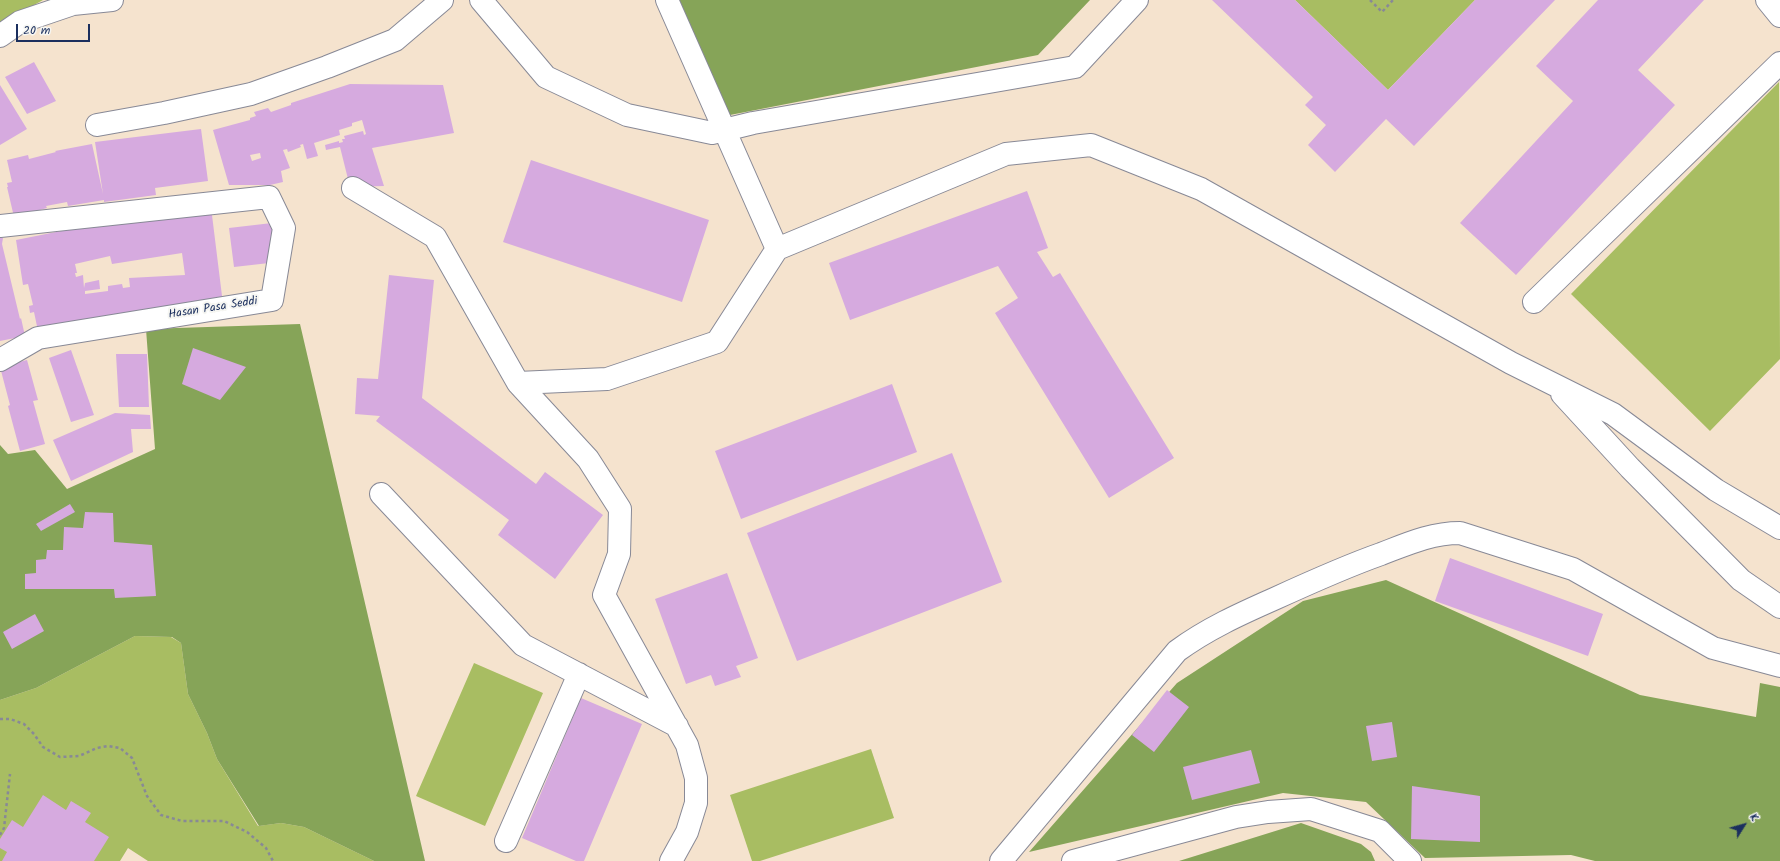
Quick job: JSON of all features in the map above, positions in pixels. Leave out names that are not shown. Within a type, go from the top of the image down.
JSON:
[{"type":"street","points":[[0,36],[20,22],[73,4],[112,0]]},
{"type":"street","points":[[97,125],[164,113],[251,94],[327,67],[395,40],[442,0]]},
{"type":"street","points":[[481,0],[546,77],[627,115],[712,134],[753,123],[1075,67],[1137,0]]},
{"type":"street","points":[[667,0],[777,249]]},
{"type":"street","points":[[1767,0],[1780,16]]},
{"type":"street","points":[[1534,302],[1780,63]]},
{"type":"street","points":[[518,383],[606,379],[717,342],[777,249],[1006,154],[1091,145],[1201,189],[1511,363],[1613,414],[1716,490],[1780,528]]},
{"type":"street","points":[[353,188],[434,237],[518,383],[588,459],[620,509],[619,554],[604,595],[687,745],[696,778],[696,803],[687,832],[671,861]]},
{"type":"street","name":"Hasan Pasa Seddi","points":[[0,226],[269,197],[284,228],[272,300],[38,338],[0,360]]},
{"type":"street","points":[[1553,384],[1630,468],[1741,580],[1780,608]]},
{"type":"street","points":[[381,494],[523,644],[677,726]]},
{"type":"street","points":[[1000,861],[1069,781],[1177,651],[1196,637],[1224,622],[1334,571],[1428,537],[1444,533],[1460,533],[1573,569],[1713,648],[1780,666]]},
{"type":"street","points":[[506,841],[579,674]]},
{"type":"street","points":[[1073,861],[1236,817],[1268,812],[1311,809],[1380,831],[1410,861]]},
{"type":"path","points":[[1370,0],[1382,12],[1393,0]]},
{"type":"path","points":[[0,719],[10,719],[24,724],[34,734],[43,747],[60,758],[79,756],[97,748],[108,746],[120,748],[132,758],[147,796],[161,815],[182,821],[224,821],[247,832],[266,848],[273,861]]},
{"type":"path","points":[[0,835],[4,828],[10,774]]},
{"type":"green space","points":[[0,0],[43,0],[0,24]]},
{"type":"green space","points":[[677,0],[1090,0],[1038,55],[730,115]]},
{"type":"green space","points":[[1295,0],[1475,0],[1388,90]]},
{"type":"green space","points":[[1779,82],[1780,359],[1710,431],[1571,294]]},
{"type":"green space","points":[[300,324],[425,861],[374,861],[304,827],[281,823],[259,826],[217,759],[207,733],[188,694],[181,643],[172,637],[135,636],[36,688],[0,700],[0,445],[8,454],[35,450],[67,489],[155,449],[146,329]]},
{"type":"green space","points":[[1386,580],[1640,695],[1756,717],[1760,683],[1780,687],[1780,861],[1595,861],[1571,855],[1425,858],[1366,802],[1283,793],[1029,852],[1177,683],[1303,601]]},
{"type":"green space","points":[[135,636],[171,637],[181,643],[188,694],[207,733],[217,759],[258,826],[281,823],[304,827],[374,861],[148,861],[128,848],[120,861],[0,861],[0,700],[36,688]]},
{"type":"green space","points":[[474,663],[543,693],[485,826],[416,796]]},
{"type":"green space","points":[[871,749],[894,818],[760,861],[752,861],[730,795]]},
{"type":"green space","points":[[1301,823],[1361,844],[1371,852],[1375,861],[1179,861]]},
{"type":"building","points":[[1212,0],[1295,0],[1388,90],[1475,0],[1555,0],[1414,146],[1386,119],[1335,172],[1308,145],[1326,125],[1305,105],[1313,97]]},
{"type":"building","points":[[1598,0],[1704,0],[1638,70],[1675,105],[1516,275],[1460,223],[1573,101],[1536,66]]},
{"type":"building","points":[[34,62],[56,101],[27,114],[5,77]]},
{"type":"building","points":[[350,84],[443,85],[454,133],[372,148],[384,186],[350,187],[340,147],[326,150],[325,145],[339,141],[339,143],[343,142],[342,139],[345,139],[344,136],[363,131],[364,135],[366,134],[362,120],[352,123],[352,126],[339,130],[340,135],[314,143],[318,156],[307,159],[303,144],[300,145],[301,147],[288,152],[287,149],[283,150],[290,168],[281,171],[283,182],[270,185],[229,185],[213,130],[250,120],[250,118],[256,116],[254,112],[268,108],[271,112],[291,105],[291,103]],"holes":[[[260,153],[261,158],[252,161],[250,155]]]},
{"type":"building","points":[[0,85],[27,129],[0,145]]},
{"type":"building","points":[[201,129],[208,181],[155,188],[156,195],[104,202],[104,200],[68,206],[67,202],[46,206],[47,208],[14,217],[7,187],[7,183],[12,182],[7,160],[28,155],[29,159],[56,152],[55,151],[92,144],[103,194],[95,142]]},
{"type":"building","points":[[531,160],[709,220],[682,302],[503,242]]},
{"type":"building","points":[[1027,191],[1048,248],[1037,252],[1053,277],[1060,273],[1174,458],[1109,498],[995,313],[1018,298],[998,266],[850,320],[829,263]]},
{"type":"building","points":[[211,207],[223,304],[38,331],[34,312],[30,313],[29,306],[33,305],[28,284],[23,285],[16,240],[76,228]],"holes":[[[182,253],[185,275],[129,278],[130,287],[123,288],[122,284],[108,286],[108,291],[85,294],[85,291],[100,289],[99,280],[85,283],[84,288],[83,275],[76,277],[75,273],[77,273],[75,264],[110,256],[112,264]]]},
{"type":"building","points":[[272,223],[278,262],[234,267],[229,228]]},
{"type":"building","points":[[0,238],[3,238],[2,244],[25,336],[0,341]]},
{"type":"building","points":[[389,275],[434,280],[422,398],[536,484],[545,472],[603,515],[555,579],[498,535],[509,520],[376,421],[380,416],[355,414],[357,378],[378,379]]},
{"type":"building","points":[[193,348],[246,367],[220,400],[182,384]]},
{"type":"building","points":[[71,350],[94,415],[71,422],[49,358]]},
{"type":"building","points":[[116,354],[147,354],[149,407],[119,407]]},
{"type":"building","points":[[27,360],[38,400],[33,401],[45,444],[20,451],[8,406],[10,405],[0,367]]},
{"type":"building","points":[[892,384],[917,452],[741,519],[715,451]]},
{"type":"building","points":[[115,413],[150,415],[151,429],[131,429],[133,452],[71,481],[53,440]]},
{"type":"building","points":[[952,453],[1002,582],[797,661],[747,533]]},
{"type":"building","points":[[70,504],[75,512],[41,531],[36,524]]},
{"type":"building","points":[[85,512],[113,513],[114,542],[152,545],[156,596],[115,598],[114,589],[25,589],[25,574],[36,573],[36,560],[46,559],[47,550],[63,550],[64,527],[83,528]]},
{"type":"building","points":[[1450,558],[1603,614],[1588,656],[1435,601]]},
{"type":"building","points":[[727,573],[758,658],[736,666],[741,677],[715,686],[711,675],[686,684],[655,599]]},
{"type":"building","points":[[35,614],[44,631],[12,649],[3,632]]},
{"type":"building","points":[[1167,690],[1189,707],[1154,752],[1132,735]]},
{"type":"building","points":[[581,698],[642,724],[584,861],[576,861],[522,838]]},
{"type":"building","points":[[1392,722],[1397,757],[1372,761],[1366,726]]},
{"type":"building","points":[[1251,750],[1260,783],[1192,800],[1183,767]]},
{"type":"building","points":[[1412,786],[1480,796],[1480,842],[1411,839]]},
{"type":"building","points":[[43,795],[66,810],[71,801],[91,813],[85,822],[109,837],[94,861],[2,861],[7,852],[0,848],[0,839],[12,820],[23,827]]}]
